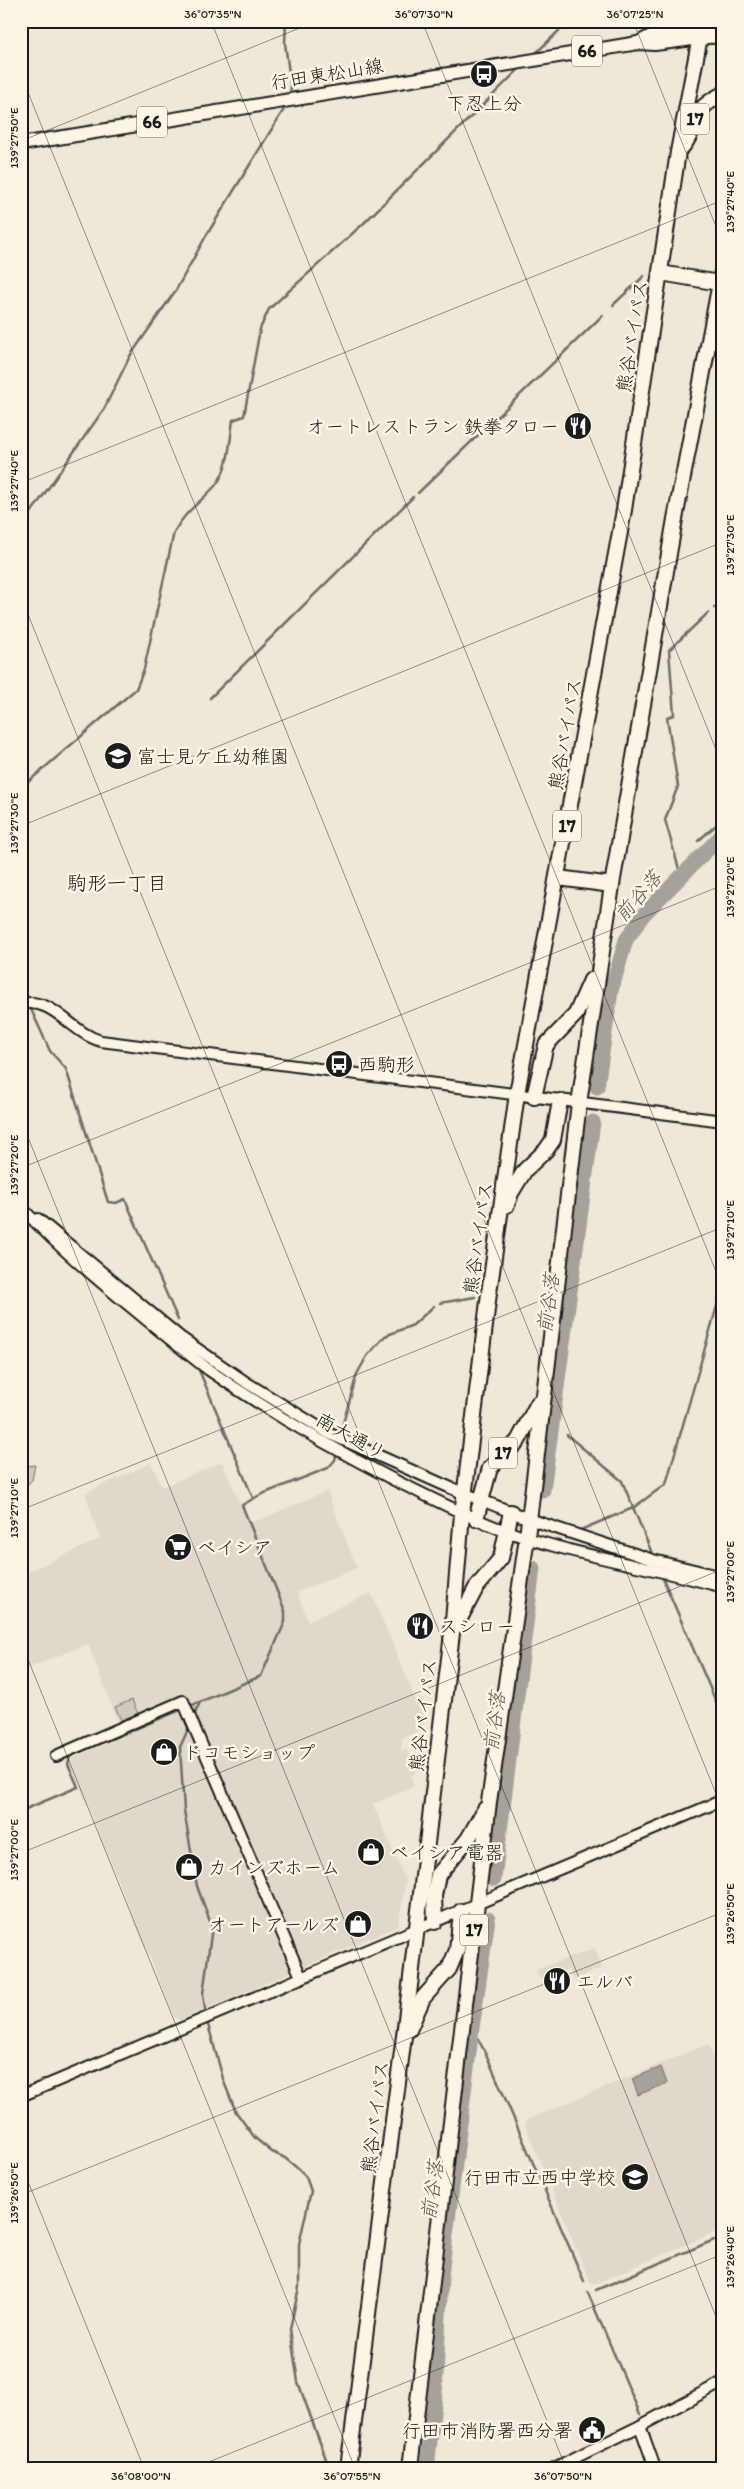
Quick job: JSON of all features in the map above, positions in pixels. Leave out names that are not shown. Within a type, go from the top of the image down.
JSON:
[{"type":"highway","name":"熊谷バイパス","points":[[348,2468],[404,2036],[452,1633],[462,1514],[517,1094],[624,510],[678,152],[712,28]]},
{"type":"highway","name":"17","points":[[678,152],[690,137],[697,113],[707,102],[723,94]]},
{"type":"highway","name":"17","points":[[410,2468],[489,1802],[527,1537],[579,1104],[612,885],[675,519],[723,266]]},
{"type":"highway","points":[[661,273],[720,283]]},
{"type":"highway","points":[[558,878],[612,885]]},
{"type":"highway","points":[[534,1097],[546,1044],[576,1014],[583,1002],[602,946]]},
{"type":"highway","points":[[496,1244],[511,1193],[518,1180],[553,1140],[560,1101]]},
{"type":"highway","name":"17","points":[[476,1519],[490,1468],[518,1441],[543,1393]]},
{"type":"highway","name":"17","points":[[452,1633],[476,1588],[502,1558],[511,1512]]},
{"type":"highway","name":"17","points":[[435,1922],[434,1896],[438,1875],[468,1839],[489,1802]]},
{"type":"highway","name":"17","points":[[404,2036],[413,2025],[423,1998],[449,1969],[457,1950],[461,1911]]},
{"type":"highway","name":"17","points":[[404,2468],[412,2450]]},
{"type":"main road","name":"行田東松山線","points":[[21,144],[638,43],[655,44],[712,28]]},
{"type":"street","points":[[27,1004],[53,1009],[80,1032],[101,1041],[517,1094],[579,1104],[723,1121]]},
{"type":"street","name":"南大通り","points":[[21,1206],[59,1234],[180,1337],[247,1383],[335,1436],[511,1512],[659,1566],[722,1585]]},
{"type":"street","name":"南大通り","points":[[21,1206],[51,1240],[186,1352],[244,1393],[342,1453],[462,1514],[549,1546],[616,1562],[659,1566]]},
{"type":"street","points":[[56,1756],[184,1700],[301,1978]]},
{"type":"street","points":[[21,2096],[202,2022],[301,1978],[477,1905],[501,1892],[723,1800]]},
{"type":"street","points":[[554,2468],[640,2426],[723,2382]]},
{"type":"street","points":[[640,2426],[654,2468]]},
{"type":"shaded area","points":[[222,1462],[249,1524],[327,1491],[357,1568],[297,1592],[308,1621],[371,1593],[423,1717],[417,1719],[421,1730],[402,1738],[401,1752],[407,1750],[416,1773],[411,1776],[414,1786],[373,1804],[406,1881],[398,1926],[180,2020],[174,2017],[70,1764],[73,1758],[123,1736],[88,1644],[26,1669],[21,1667],[21,1575],[100,1539],[85,1493],[151,1463],[162,1487]]},
{"type":"shaded area","points":[[35,1465],[32,1480],[21,1491],[21,1467]]},
{"type":"shaded area","points":[[132,1700],[138,1714],[121,1720],[115,1707]]},
{"type":"shaded area","points":[[595,1948],[602,1968],[573,1980],[569,1970],[541,1980],[535,1970]]},
{"type":"shaded area","name":"行田市立西中学校","points":[[708,2044],[723,2082],[723,2229],[594,2284],[590,2282],[525,2125],[527,2120]]},
{"type":"shaded area","points":[[661,2067],[667,2083],[638,2095],[632,2079]]},
{"type":"waterway","points":[[286,21],[285,43],[291,88],[289,95]]},
{"type":"waterway","points":[[534,55],[569,21]]},
{"type":"waterway","points":[[21,788],[136,689],[144,669],[174,532],[188,512],[215,486],[223,472],[228,455],[233,420],[244,416],[260,329],[269,309],[364,223],[521,67]]},
{"type":"waterway","points":[[21,527],[104,409],[130,356],[176,290],[206,236],[286,106]]},
{"type":"waterway","points":[[613,305],[644,276]]},
{"type":"waterway","points":[[418,493],[603,315]]},
{"type":"waterway","points":[[210,698],[413,497]]},
{"type":"waterway","points":[[714,608],[723,600]]},
{"type":"waterway","points":[[681,876],[665,820],[678,786],[667,717],[674,715],[669,650],[708,613]]},
{"type":"waterway","points":[[698,841],[723,819]]},
{"type":"waterway","name":"前谷落","points":[[597,1087],[611,991],[626,940],[644,914],[723,834]]},
{"type":"waterway","points":[[21,988],[27,1000]]},
{"type":"waterway","points":[[30,1007],[50,1051],[66,1069],[108,1202],[116,1203],[125,1199],[178,1320]]},
{"type":"waterway","name":"前谷落","points":[[543,1490],[593,1122]]},
{"type":"waterway","name":"前谷落","points":[[566,1259],[574,1256]]},
{"type":"waterway","points":[[578,1531],[633,1508],[666,1484],[723,1285]]},
{"type":"waterway","points":[[440,1303],[475,1297]]},
{"type":"waterway","points":[[340,1434],[357,1374],[367,1356],[385,1336],[413,1325],[434,1306]]},
{"type":"waterway","points":[[199,1370],[253,1498]]},
{"type":"waterway","points":[[567,1435],[622,1481],[654,1558]]},
{"type":"waterway","points":[[188,1707],[261,1676],[285,1622],[285,1611],[242,1505],[260,1495],[328,1468],[335,1460],[337,1452]]},
{"type":"waterway","name":"前谷落","points":[[494,1879],[533,1568]]},
{"type":"waterway","points":[[661,1574],[723,1718]]},
{"type":"waterway","points":[[194,1716],[200,1702]]},
{"type":"waterway","points":[[21,1811],[78,1787],[68,1764],[70,1756],[183,1709]]},
{"type":"waterway","points":[[190,1725],[180,1747],[184,1810],[197,1886],[212,1927],[203,1994],[206,2016]]},
{"type":"waterway","name":"前谷落","points":[[427,2468],[435,2395],[441,2275],[472,2028],[488,1919]]},
{"type":"waterway","points":[[207,2021],[224,2082],[236,2112],[255,2138],[272,2152],[285,2158],[306,2177],[311,2191],[299,2244],[299,2287],[290,2329],[298,2382],[326,2459]]},
{"type":"waterway","points":[[472,2028],[486,2054],[584,2281]]},
{"type":"waterway","points":[[596,2290],[714,2240]]},
{"type":"waterway","points":[[588,2293],[640,2414]]},
{"type":"place","name":"下忍上分","points":[[484,74]]},
{"type":"place","name":"オートレストラン 鉄拳タロー","points":[[578,426]]},
{"type":"place","name":"富士見ケ丘幼稚園","points":[[118,756]]},
{"type":"place","name":"西駒形","points":[[339,1064]]},
{"type":"place","name":"ベイシア","points":[[178,1547]]},
{"type":"place","name":"スシロー","points":[[420,1626]]},
{"type":"place","name":"ドコモショップ","points":[[164,1752]]},
{"type":"place","name":"ベイシア電器","points":[[371,1852]]},
{"type":"place","name":"カインズホーム","points":[[189,1867]]},
{"type":"place","name":"オートアールズ","points":[[358,1924]]},
{"type":"place","name":"エルバ","points":[[557,1981]]},
{"type":"place","name":"行田市立西中学校","points":[[635,2177]]},
{"type":"place","name":"行田市消防署西分署","points":[[592,2430]]},
{"type":"district","name":"駒形一丁目","points":[[117,883]]}]
